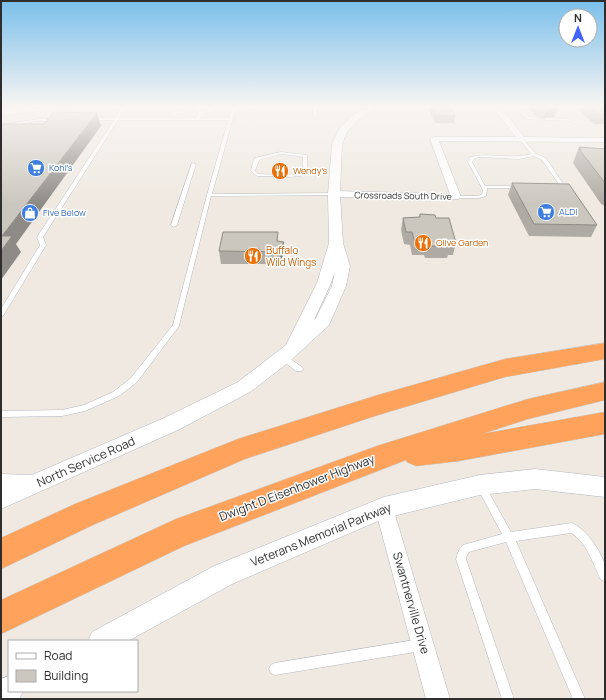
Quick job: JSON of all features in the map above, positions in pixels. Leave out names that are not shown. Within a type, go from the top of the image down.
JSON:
[{"type":"highway","points":[[1,554],[85,514],[238,450],[378,404],[505,368],[605,335]]},
{"type":"highway","points":[[505,368],[605,351]]},
{"type":"highway","name":"Dwight D Eisenhower Highway","points":[[1,617],[176,534],[377,458],[528,409],[605,391]]},
{"type":"highway","points":[[377,458],[459,450],[605,423]]},
{"type":"street","name":"North Service Road","points":[[1,499],[170,424],[244,387],[287,353],[323,321],[339,286],[343,266],[336,243],[334,194],[337,144],[339,139]]},
{"type":"street","name":"Crossroads South Drive","points":[[334,194],[456,198],[434,139],[605,140]]},
{"type":"street","name":"Veterans Memorial Parkway","points":[[103,640],[223,575],[384,508],[480,485],[535,479],[605,487]]},
{"type":"street","points":[[1,484],[34,484]]},
{"type":"street","name":"Swantnerville Drive","points":[[384,508],[438,699]]},
{"type":"lane","points":[[1,314],[43,245],[40,237],[103,139]]},
{"type":"lane","points":[[1,414],[62,413],[85,408],[116,394],[134,380],[176,326],[225,139]]},
{"type":"lane","points":[[522,140],[534,155],[544,159],[568,194]]},
{"type":"lane","points":[[281,153],[305,156],[304,173],[300,175],[279,175],[257,174],[253,171],[255,162],[257,160],[281,153]]},
{"type":"lane","points":[[456,198],[478,198],[484,195],[485,190],[470,162],[472,158],[524,157],[534,155]]},
{"type":"lane","points":[[174,225],[194,164]]},
{"type":"lane","points":[[483,187],[526,187]]},
{"type":"lane","points":[[556,188],[564,188]]},
{"type":"lane","points":[[209,195],[334,194]]},
{"type":"lane","points":[[287,353],[299,369]]},
{"type":"lane","points":[[480,485],[509,537],[579,699]]},
{"type":"lane","points":[[508,699],[461,559],[462,553],[466,548],[509,537],[572,528],[578,530],[583,536],[605,576]]},
{"type":"lane","points":[[275,669],[423,645]]},
{"type":"building","name":"Kohl's","points":[[1,139],[77,139],[2,236],[12,236],[1,251]]},
{"type":"building","points":[[579,147],[605,149],[605,183],[579,149],[581,149]]},
{"type":"building","points":[[512,183],[569,184],[597,225],[534,224]]},
{"type":"building","points":[[420,214],[435,215],[436,218],[449,218],[456,243],[450,243],[450,246],[428,246],[427,243],[415,243],[412,232],[406,232],[403,218],[420,217]]},
{"type":"building","points":[[223,232],[278,232],[277,241],[284,242],[277,252],[219,251]]},
{"type":"place","name":"Kohl's","points":[[36,168]]},
{"type":"place","name":"Wendy's","points":[[280,171]]},
{"type":"place","name":"ALDI","points":[[546,212]]},
{"type":"place","name":"Five Below","points":[[30,213]]},
{"type":"place","name":"Olive Garden","points":[[423,243]]},
{"type":"place","name":"Buffalo Wild Wings","points":[[253,256]]}]
